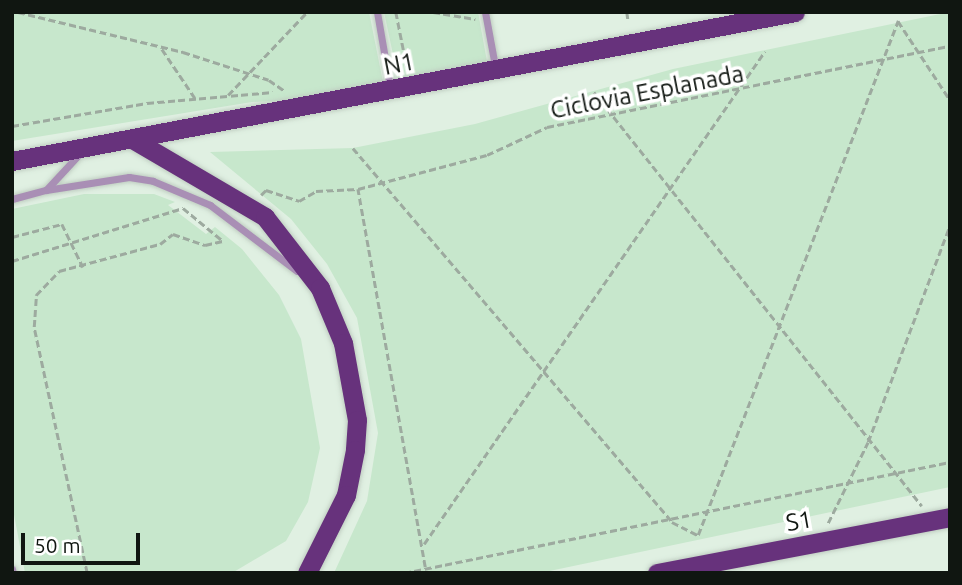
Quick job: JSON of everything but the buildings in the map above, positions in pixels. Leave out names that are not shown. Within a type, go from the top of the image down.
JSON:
[{"type":"highway","name":"N1","points":[[12,161],[83,150],[795,12]]},
{"type":"highway","points":[[134,140],[265,217],[320,288],[343,343],[357,420],[346,495],[312,567]]},
{"type":"highway","name":"S1","points":[[657,573],[941,519]]},
{"type":"lane","points":[[377,12],[390,91]]},
{"type":"lane","points":[[485,12],[496,70]]},
{"type":"lane","points":[[46,190],[83,150]]},
{"type":"lane","points":[[12,199],[46,190],[129,177],[191,194],[320,288]]},
{"type":"lane","points":[[718,573],[735,558]]},
{"type":"lane","points":[[299,573],[312,567]]},
{"type":"path","points":[[18,12],[247,74],[286,92]]},
{"type":"path","points":[[228,95],[307,12]]},
{"type":"path","points":[[396,12],[409,81]]},
{"type":"path","points":[[433,12],[479,20]]},
{"type":"path","points":[[627,12],[628,19]]},
{"type":"path","points":[[352,148],[377,181],[547,374],[671,522],[698,535],[711,514],[781,321],[886,61],[898,21],[950,100]]},
{"type":"path","name":"Ciclovia Esplanada","points":[[261,195],[266,190],[299,201],[316,191],[358,189],[377,181],[487,155],[547,127],[616,118],[950,46]]},
{"type":"path","points":[[162,49],[195,98]]},
{"type":"path","points":[[424,544],[547,374],[671,189],[741,92],[765,51]]},
{"type":"path","points":[[12,126],[195,98],[299,91]]},
{"type":"path","points":[[594,92],[781,321],[868,442],[941,519]]},
{"type":"path","points":[[358,189],[424,544],[425,566]]},
{"type":"path","points":[[12,261],[74,245],[183,208],[223,241],[205,245],[173,234],[160,244],[83,267],[59,271],[36,295],[34,327],[87,573]]},
{"type":"path","points":[[12,237],[57,223],[74,245],[83,267]]},
{"type":"path","points":[[821,542],[868,442],[950,225]]},
{"type":"path","points":[[404,573],[425,566],[711,514],[950,462]]},
{"type":"green space","points":[[12,12],[369,12],[384,87],[376,96],[252,102],[12,141]]},
{"type":"green space","points":[[384,12],[478,12],[488,67],[401,92]]},
{"type":"green space","points":[[950,12],[950,487],[540,573],[334,573],[367,501],[378,433],[357,318],[327,264],[291,219],[210,152],[353,148],[475,124],[673,69]]},
{"type":"green space","points":[[84,194],[154,194],[175,202],[168,205],[206,234],[215,227],[242,249],[279,295],[301,339],[320,448],[308,502],[286,541],[232,573],[25,573],[12,504],[12,209]]}]
